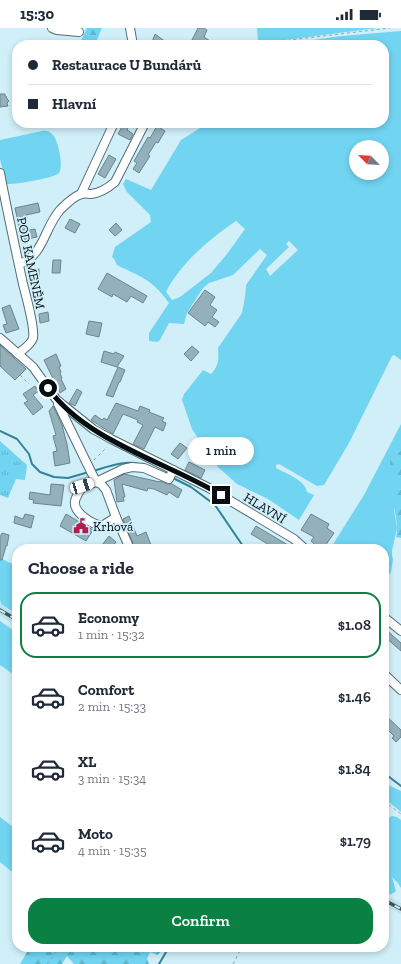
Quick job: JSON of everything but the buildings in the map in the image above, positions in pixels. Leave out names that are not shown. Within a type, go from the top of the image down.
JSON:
[{"type":"street","points":[[52,28],[57,30],[79,32]]},
{"type":"street","points":[[130,28],[131,40]]},
{"type":"street","points":[[19,264],[26,262],[35,255],[41,247],[52,221],[60,210],[81,194],[112,128]]},
{"type":"street","points":[[81,194],[91,194],[102,191],[115,182],[142,128]]},
{"type":"street","name":"POD KAMENĚM","points":[[0,173],[9,221],[29,309],[33,336],[31,343],[18,354]]},
{"type":"street","name":"HLAVNÍ","points":[[0,338],[38,374],[56,399],[81,421],[171,474],[209,488],[294,539],[300,544]]},
{"type":"street","points":[[56,399],[90,466],[95,479],[106,490],[128,544]]},
{"type":"street","points":[[116,517],[102,526],[78,512],[75,507],[75,500],[82,486],[95,479],[132,467],[171,474]]},
{"type":"street","points":[[389,621],[401,631]]},
{"type":"street","points":[[389,679],[401,690]]},
{"type":"path","points":[[290,40],[390,28]]},
{"type":"path","points":[[20,375],[29,384]]},
{"type":"path","points":[[90,466],[110,444]]},
{"type":"path","points":[[389,805],[401,814]]},
{"type":"path","points":[[47,964],[56,952]]},
{"type":"path","points":[[232,964],[239,952]]},
{"type":"shaded area","points":[[0,604],[12,611],[12,623],[0,616]]},
{"type":"shaded area","points":[[389,897],[401,903],[401,914],[389,908]]},
{"type":"green space","points":[[87,28],[102,28],[97,40],[81,40]]},
{"type":"green space","points":[[257,28],[377,28],[285,40],[258,40]]},
{"type":"green space","points":[[401,31],[401,360],[394,355],[392,356],[349,443],[324,485],[317,486],[279,464],[276,465],[276,468],[299,481],[306,488],[307,492],[314,495],[299,520],[268,499],[237,484],[218,467],[192,429],[182,400],[184,394],[203,370],[211,374],[216,368],[218,348],[242,313],[246,285],[267,255],[260,249],[233,275],[209,283],[203,288],[187,313],[184,324],[169,323],[160,340],[157,342],[149,341],[149,333],[169,303],[151,284],[140,276],[117,265],[112,257],[115,247],[151,222],[150,215],[127,192],[123,184],[126,179],[151,190],[181,140],[200,128],[389,128],[389,40],[313,40]],"holes":[[[236,221],[245,229],[211,273],[180,297],[172,300],[166,292],[179,271],[196,252]],[[289,241],[298,250],[270,276],[266,269],[289,247],[286,244]]]},
{"type":"green space","points":[[42,131],[51,133],[57,142],[61,160],[59,173],[34,181],[6,184],[0,159],[0,140]]},
{"type":"green space","points":[[401,424],[401,451],[395,452],[401,479],[401,490],[399,489],[394,510],[397,528],[392,551],[393,559],[391,572],[389,575],[389,544],[333,544],[364,495]]},
{"type":"green space","points":[[0,441],[27,465],[25,480],[16,479],[8,498],[0,495]]},
{"type":"green space","points":[[401,451],[401,479],[393,471],[390,465],[390,459],[391,455],[395,452]]},
{"type":"green space","points":[[399,489],[401,490],[401,538],[396,537],[397,522],[394,507],[394,497]]},
{"type":"green space","points":[[0,558],[12,564],[12,611],[1,604]]},
{"type":"green space","points":[[0,621],[12,629],[12,673],[0,665]]},
{"type":"green space","points":[[389,785],[401,791],[401,812],[389,802]]},
{"type":"green space","points":[[392,816],[397,817],[401,820],[401,888],[392,877],[396,891],[389,895],[389,818]]},
{"type":"green space","points":[[0,817],[12,826],[12,872],[0,862]]},
{"type":"green space","points":[[27,952],[150,952],[147,959],[149,964],[74,964],[67,956],[62,964],[20,964]]},
{"type":"green space","points":[[150,952],[161,952],[157,955]]},
{"type":"waterway","points":[[0,431],[17,439],[29,454],[32,464],[40,472],[54,477],[68,478],[89,472]]},
{"type":"waterway","points":[[93,471],[122,463],[139,464]]},
{"type":"waterway","points":[[173,478],[191,487],[215,505],[242,544]]},
{"type":"waterway","points":[[389,777],[401,786]]},
{"type":"waterway","points":[[159,964],[166,952]]},
{"type":"railway","points":[[0,610],[12,617]]},
{"type":"railway","points":[[389,903],[401,909]]},
{"type":"place","name":"Krhová","points":[[81,526]]},
{"type":"route","points":[[48,388],[62,405],[81,421],[101,434],[221,495]]}]
